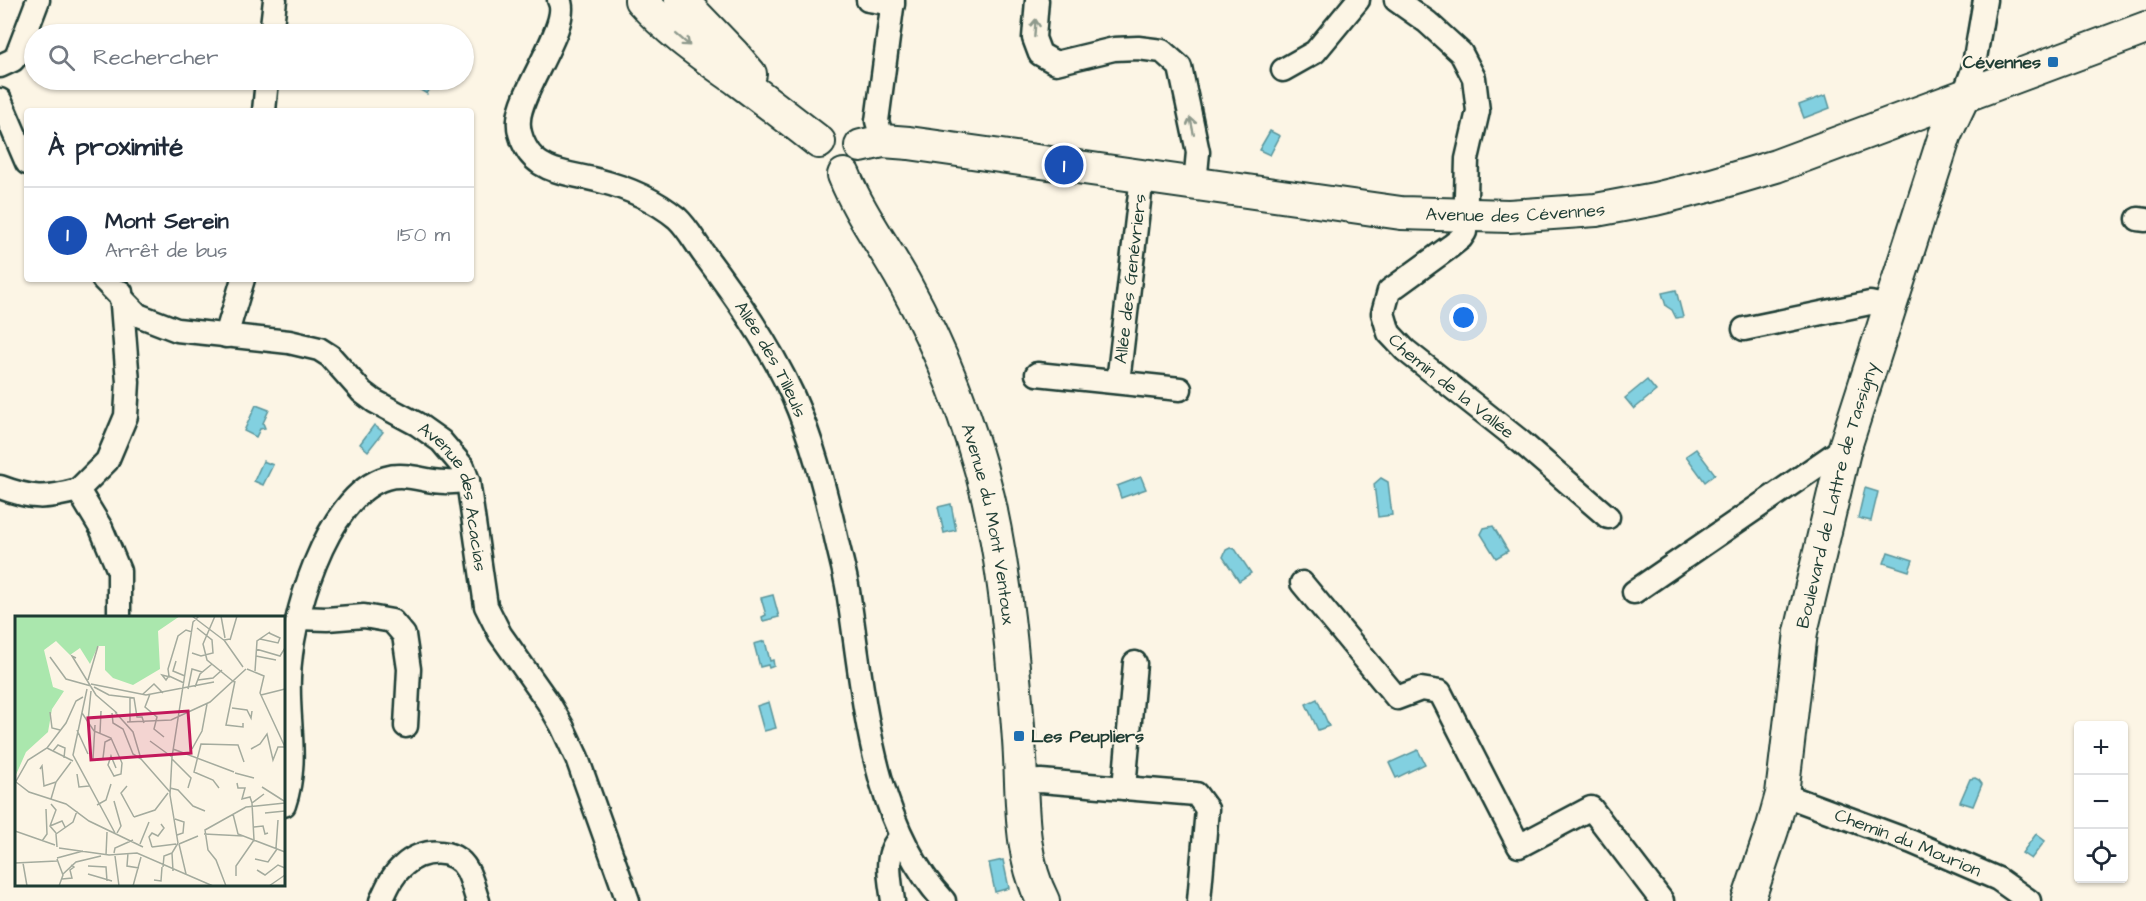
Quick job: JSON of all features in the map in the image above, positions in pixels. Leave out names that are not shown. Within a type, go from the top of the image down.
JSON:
[{"type":"street","points":[[29,24],[38,0]]},
{"type":"street","points":[[272,24],[275,0]]},
{"type":"street","name":"Allée des Tilleuls","points":[[559,0],[562,5],[560,22],[522,104],[519,120],[525,148],[536,160],[556,172],[600,180],[645,196],[679,220],[734,295],[765,344],[792,393],[816,453],[847,587],[869,733],[888,798],[902,837],[923,873],[944,901]]},
{"type":"street","points":[[641,0],[654,15],[693,48],[819,142]]},
{"type":"street","points":[[681,0],[734,54],[785,116]]},
{"type":"street","points":[[868,0],[893,2],[872,144],[856,167],[844,175],[837,175],[824,169],[817,157],[819,142],[830,132],[845,131],[872,144]]},
{"type":"street","points":[[1037,0],[1034,38],[1040,54],[1056,63],[1114,50],[1138,48],[1162,51],[1180,67],[1198,152],[1195,184]]},
{"type":"street","points":[[1283,70],[1315,52],[1358,0]]},
{"type":"street","name":"Chemin de la Vallée","points":[[1396,0],[1427,22],[1461,53],[1474,78],[1478,111],[1467,159],[1465,232],[1461,238],[1389,291],[1383,313],[1389,333],[1405,350],[1520,441],[1608,517]]},
{"type":"street","points":[[1963,97],[1973,70],[1985,0]]},
{"type":"street","name":"Avenue des Cévennes","points":[[872,144],[909,143],[1401,213],[1465,216],[1596,210],[1655,200],[1776,166],[2146,28]]},
{"type":"street","points":[[0,66],[13,60],[24,37]]},
{"type":"street","points":[[264,108],[266,90]]},
{"type":"street","name":"Boulevard de Lattre de Tassigny","points":[[1748,901],[1782,794],[1801,632],[1845,447],[1945,135],[1963,97]]},
{"type":"street","points":[[0,100],[24,157]]},
{"type":"street","name":"Avenue du Mont Ventoux","points":[[844,175],[863,216],[904,282],[944,362],[970,434],[987,496],[1001,564],[1026,842],[1029,860],[1043,901]]},
{"type":"street","name":"Allée des Genévriers","points":[[1118,382],[1142,176]]},
{"type":"street","points":[[226,336],[242,282]]},
{"type":"street","points":[[0,487],[27,497],[59,495],[78,490],[107,461],[126,416],[128,382],[122,288]]},
{"type":"street","name":"Avenue des Acacias","points":[[122,288],[138,315],[177,330],[289,342],[319,349],[330,356],[362,392],[441,441],[463,468],[468,481],[486,606],[500,634],[548,702],[562,726],[577,758],[628,901]]},
{"type":"street","points":[[1744,329],[1870,303],[1889,307]]},
{"type":"street","name":"Allée des Genévriers","points":[[1037,374],[1180,389]]},
{"type":"street","points":[[1634,592],[1845,447]]},
{"type":"street","points":[[285,800],[293,738],[289,677],[298,618],[307,584],[328,537],[342,514],[361,492],[389,477],[407,476],[445,482],[468,481]]},
{"type":"street","points":[[78,490],[101,528],[119,571],[119,616]]},
{"type":"street","points":[[1302,583],[1397,698],[1421,688],[1440,692],[1519,846],[1591,808],[1662,901]]},
{"type":"street","points":[[298,618],[327,619],[364,616],[392,621],[404,635],[409,669],[406,726]]},
{"type":"street","points":[[1124,788],[1136,663]]},
{"type":"street","points":[[1022,782],[1041,781],[1196,794],[1207,809],[1199,901]]},
{"type":"street","name":"Chemin du Mourion","points":[[1782,794],[1912,842],[1998,879],[2029,901]]},
{"type":"street","points":[[893,901],[889,857],[892,845],[902,837]]},
{"type":"street","points":[[381,901],[388,885],[404,864],[427,853],[437,852],[448,854],[463,865],[478,901]]},
{"type":"water","points":[[1826,95],[1830,108],[1804,118],[1799,105]]},
{"type":"water","points":[[1270,131],[1280,136],[1270,155],[1259,150]]},
{"type":"water","points":[[1676,290],[1683,317],[1676,318],[1672,310],[1666,306],[1662,293]]},
{"type":"water","points":[[1647,380],[1656,391],[1634,409],[1625,398]]},
{"type":"water","points":[[256,405],[269,410],[263,423],[265,428],[260,429],[256,437],[244,431]]},
{"type":"water","points":[[374,425],[383,432],[368,451],[360,444]]},
{"type":"water","points":[[1696,449],[1715,474],[1705,482],[1686,456]]},
{"type":"water","points":[[263,461],[273,465],[263,485],[254,481]]},
{"type":"water","points":[[1141,477],[1146,489],[1121,498],[1117,486]]},
{"type":"water","points":[[1381,478],[1388,482],[1392,515],[1378,517],[1374,484]]},
{"type":"water","points":[[1865,488],[1878,492],[1871,521],[1858,518]]},
{"type":"water","points":[[951,504],[956,530],[944,533],[938,507]]},
{"type":"water","points":[[1493,526],[1508,551],[1496,558],[1481,534],[1484,528]]},
{"type":"water","points":[[1235,549],[1251,573],[1239,581],[1223,557],[1226,550]]},
{"type":"water","points":[[1888,552],[1913,560],[1909,571],[1884,563]]},
{"type":"water","points":[[773,595],[779,617],[763,621],[762,617],[766,615],[761,598]]},
{"type":"water","points":[[765,641],[770,661],[773,660],[774,666],[769,668],[768,665],[760,667],[754,644]]},
{"type":"water","points":[[1317,699],[1329,726],[1318,730],[1306,704]]},
{"type":"water","points":[[769,702],[776,728],[764,731],[757,706]]},
{"type":"water","points":[[1418,750],[1425,764],[1396,778],[1389,763]]},
{"type":"water","points":[[1975,778],[1982,784],[1973,806],[1960,802],[1970,779]]},
{"type":"water","points":[[2036,834],[2045,841],[2031,859],[2022,853]]},
{"type":"water","points":[[1003,860],[1009,888],[995,892],[989,863]]},
{"type":"place","name":"Cévennes","points":[[2053,62]]},
{"type":"place","name":"Mont Serein","points":[[1064,165]]},
{"type":"place","name":"Les Peupliers","points":[[1019,736]]}]
